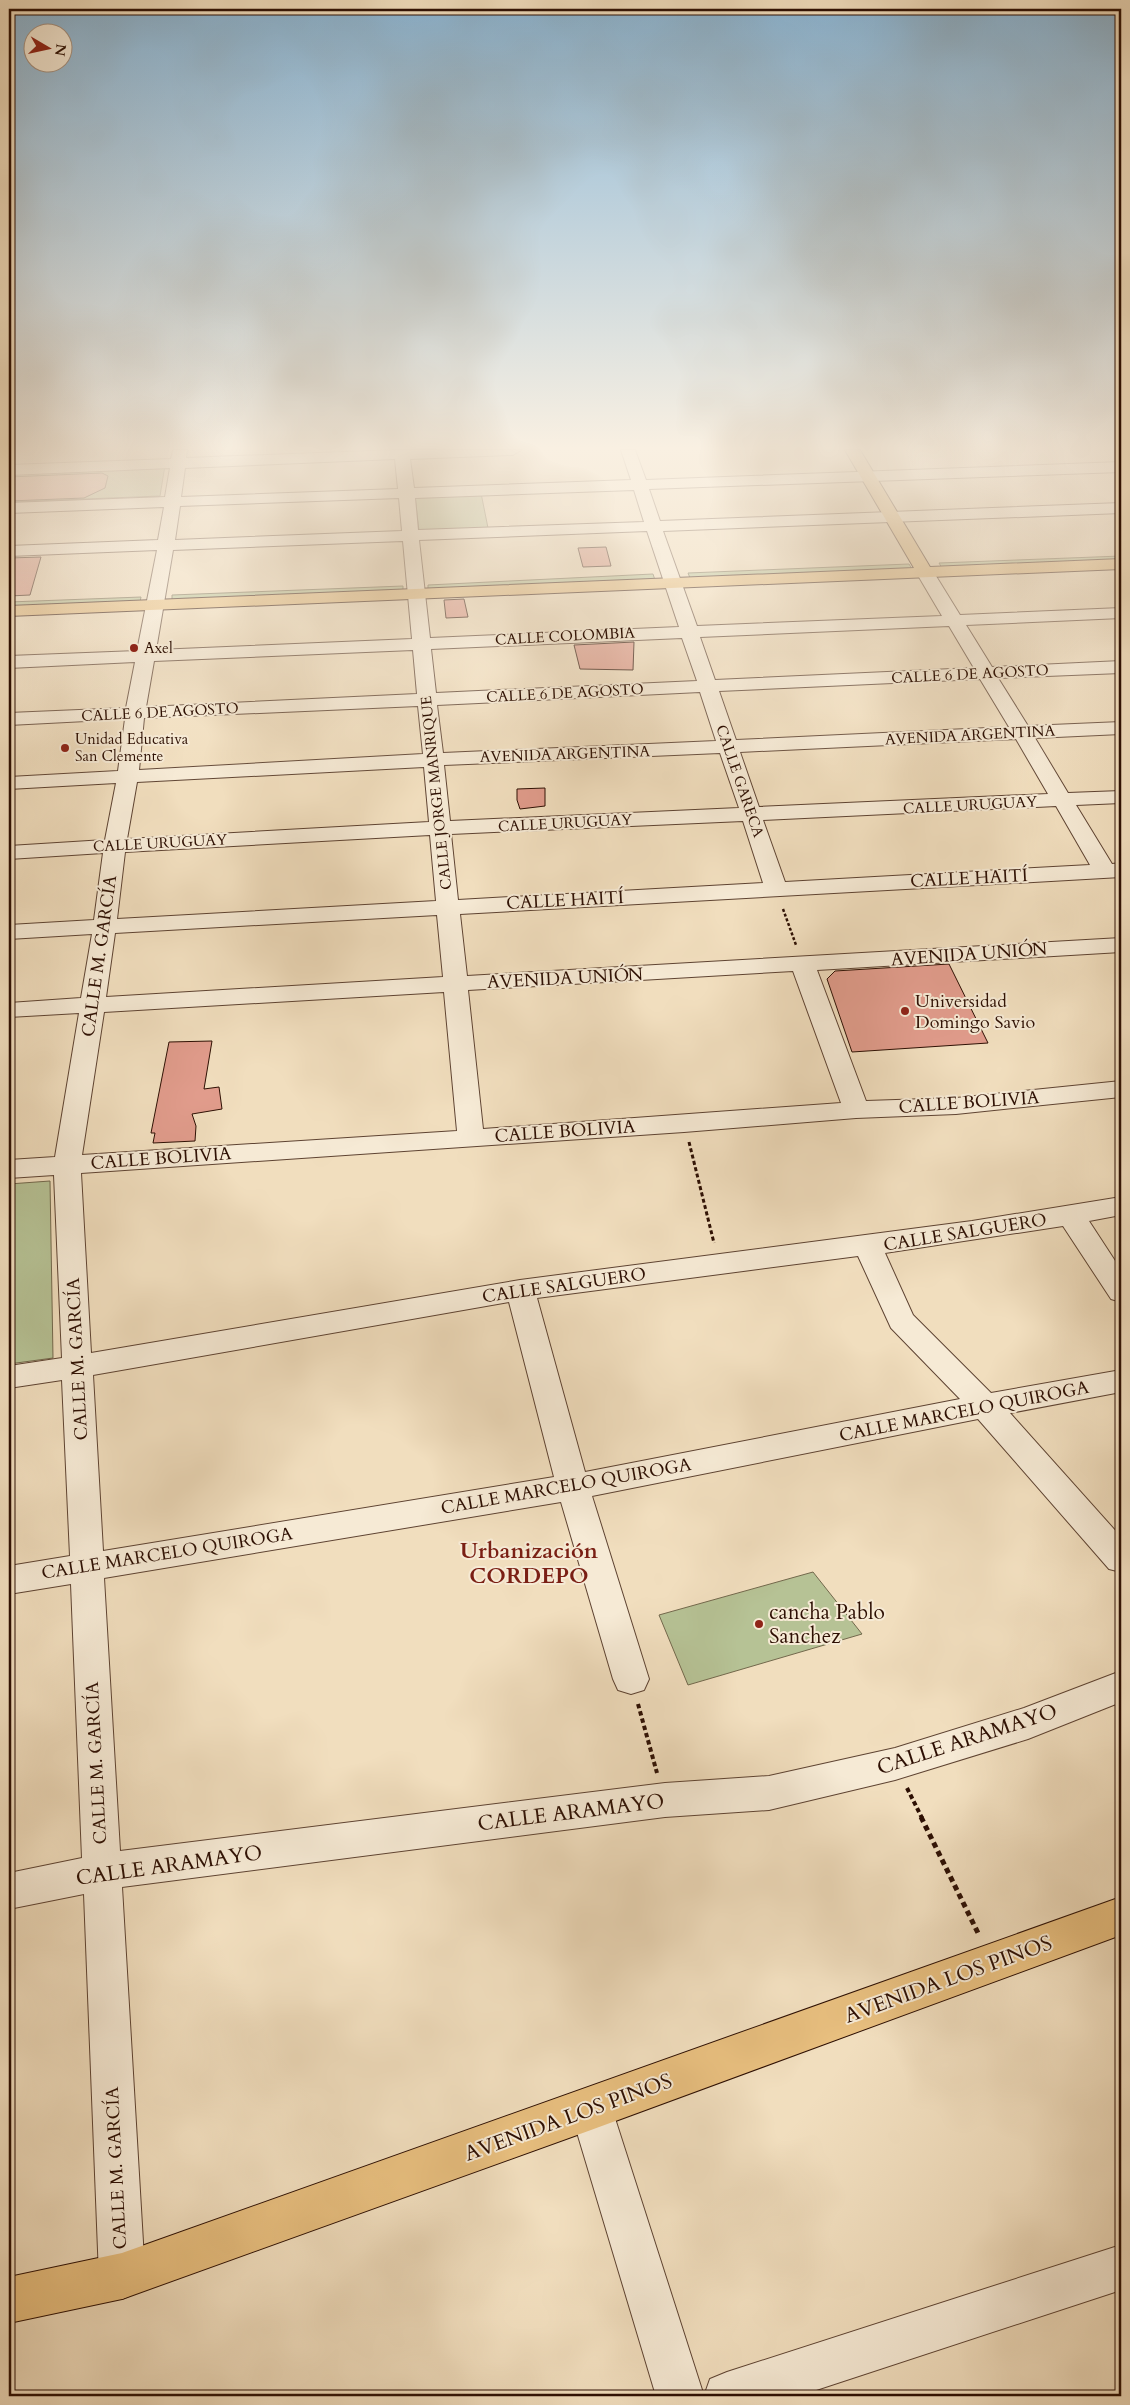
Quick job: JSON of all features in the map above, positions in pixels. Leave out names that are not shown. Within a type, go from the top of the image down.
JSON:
[{"type":"main road","points":[[919,562],[921,566]]},
{"type":"main road","points":[[9,611],[155,599],[979,562]]},
{"type":"main road","points":[[921,566],[1121,564]]},
{"type":"main road","points":[[9,599],[155,599]]},
{"type":"main road","name":"AVENIDA LOS PINOS","points":[[9,2300],[122,2276],[591,2109],[1121,1916]]},
{"type":"street","name":"CALLE M. GARCÍA","points":[[122,2276],[86,1566],[79,1367],[67,1165],[105,926],[115,845],[128,776],[135,713],[162,562]]},
{"type":"street","name":"CALLE JORGE MANRIQUE","points":[[413,562],[471,1137]]},
{"type":"street","name":"CALLE GARECA","points":[[666,562],[776,888]]},
{"type":"street","points":[[921,566],[956,621],[1063,801],[1113,870]]},
{"type":"street","name":"CALLE COLOMBIA","points":[[9,662],[1121,613]]},
{"type":"street","name":"CALLE 6 DE AGOSTO","points":[[9,719],[1121,667]]},
{"type":"street","name":"AVENIDA ARGENTINA","points":[[9,783],[432,760],[1121,728]]},
{"type":"street","name":"CALLE URUGUAY","points":[[9,852],[441,828],[1121,797]]},
{"type":"street","name":"CALLE HAITÍ","points":[[9,932],[1113,870]]},
{"type":"street","name":"AVENIDA UNIÓN","points":[[9,1010],[1121,945]]},
{"type":"street","points":[[803,965],[856,1110]]},
{"type":"street","name":"CALLE BOLIVIA","points":[[9,1169],[684,1124],[856,1110],[956,1106],[1121,1089]]},
{"type":"street","name":"CALLE SALGUERO","points":[[9,1377],[79,1367],[520,1290],[720,1263],[868,1247],[1071,1216],[1121,1206]]},
{"type":"street","points":[[1071,1216],[1121,1292]]},
{"type":"street","points":[[868,1247],[902,1321],[985,1406],[1121,1559]]},
{"type":"street","points":[[520,1290],[573,1487],[631,1679]]},
{"type":"street","name":"CALLE MARCELO QUIROGA","points":[[9,1580],[573,1487],[1121,1381]]},
{"type":"street","name":"CALLE ARAMAYO","points":[[9,1891],[102,1872],[664,1800],[769,1793],[895,1764],[1028,1723],[1121,1686]]},
{"type":"street","points":[[591,2109],[680,2396]]},
{"type":"street","points":[[728,2396],[1121,2268]]},
{"type":"path","points":[[776,888],[803,965]]},
{"type":"path","points":[[684,1124],[720,1263]]},
{"type":"path","points":[[631,1679],[664,1800]]},
{"type":"path","points":[[895,1764],[993,1962]]},
{"type":"green space","points":[[959,562],[1089,562],[942,568],[939,563]]},
{"type":"green space","points":[[909,564],[912,569],[690,578],[688,573]]},
{"type":"green space","points":[[653,574],[655,580],[428,590],[428,585]]},
{"type":"green space","points":[[403,586],[403,591],[172,600],[172,595]]},
{"type":"green space","points":[[141,597],[140,602],[9,607],[9,602]]},
{"type":"green space","points":[[50,1181],[53,1358],[9,1364],[9,1184]]},
{"type":"green space","name":"cancha Pablo Sanchez","points":[[813,1572],[862,1634],[688,1685],[659,1615]]},
{"type":"building","points":[[9,562],[39,562],[30,595],[9,596]]},
{"type":"building","points":[[582,562],[610,562],[611,566],[583,567]]},
{"type":"building","points":[[464,599],[468,617],[446,618],[444,600]]},
{"type":"building","points":[[634,642],[633,670],[580,669],[574,645]]},
{"type":"building","points":[[545,788],[545,806],[520,809],[517,800],[517,789]]},
{"type":"building","name":"Universidad Domingo Savio","points":[[949,964],[988,1043],[852,1052],[827,979],[835,971]]},
{"type":"building","points":[[212,1041],[204,1089],[219,1087],[222,1109],[192,1114],[196,1126],[195,1141],[153,1143],[155,1133],[151,1133],[169,1042]]},
{"type":"place","name":"Axel","points":[[134,648]]},
{"type":"place","name":"Unidad Educativa San Clemente","points":[[65,748]]},
{"type":"place","name":"Universidad Domingo Savio","points":[[905,1011]]},
{"type":"place","name":"cancha Pablo Sanchez","points":[[759,1624]]},
{"type":"district","name":"Urbanización CORDEPO","points":[[529,1562]]}]
